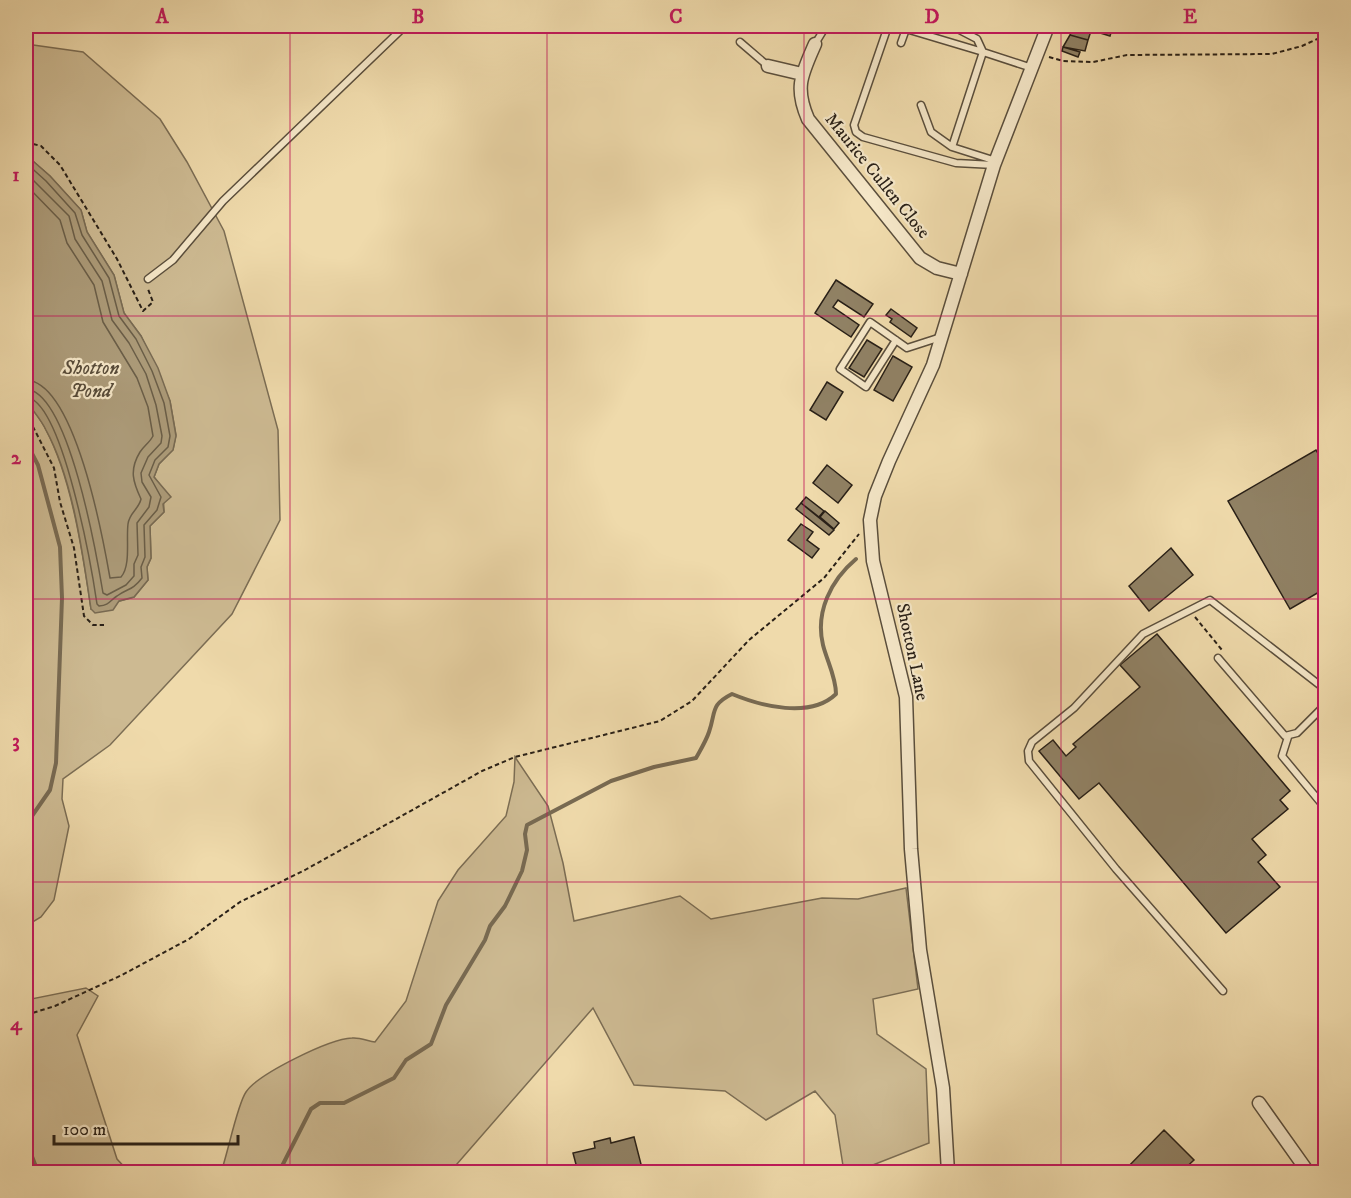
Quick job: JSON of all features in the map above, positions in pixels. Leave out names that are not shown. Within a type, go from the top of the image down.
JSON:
[{"type":"street","name":"Shotton Lane","points":[[948,1173],[944,1088],[920,950],[911,849],[906,697],[873,561],[870,520],[875,496],[888,461],[920,396],[942,337],[995,163],[1048,26]]},
{"type":"street","name":"Maurice Cullen Close","points":[[814,44],[802,74],[801,102],[808,119],[920,258],[937,268],[961,274]]},
{"type":"street","points":[[768,66],[802,74]]},
{"type":"street","points":[[1259,1103],[1308,1173]]},
{"type":"lane","points":[[148,279],[173,260],[223,201],[405,26]]},
{"type":"lane","points":[[814,44],[826,26]]},
{"type":"lane","points":[[952,26],[977,39],[983,52],[952,147]]},
{"type":"lane","points":[[901,43],[906,29],[1032,68]]},
{"type":"lane","points":[[886,32],[854,125],[856,132],[863,137],[956,163],[995,163]]},
{"type":"lane","points":[[740,42],[768,66]]},
{"type":"lane","points":[[921,105],[931,132],[952,147],[995,163]]},
{"type":"lane","points":[[896,340],[866,387],[840,369],[870,322],[896,340],[907,348],[942,337]]},
{"type":"lane","points":[[1223,991],[1116,869],[1029,761],[1028,751],[1032,742],[1074,708],[1143,634],[1210,600],[1326,690]]},
{"type":"lane","points":[[1218,658],[1282,734],[1288,737]]},
{"type":"lane","points":[[1326,704],[1304,728],[1288,737],[1282,756],[1326,809]]},
{"type":"path","points":[[1038,53],[1063,61],[1093,62],[1127,55],[1272,54],[1302,46],[1326,35]]},
{"type":"path","points":[[26,142],[41,146],[60,165],[117,259],[143,311],[153,302],[146,281],[148,279]]},
{"type":"path","points":[[26,413],[54,468],[60,502],[74,548],[84,616],[93,625],[104,625]]},
{"type":"path","points":[[26,1015],[55,1006],[122,975],[189,939],[240,902],[305,870],[482,771],[515,757],[660,721],[692,701],[749,640],[824,578],[870,520]]},
{"type":"path","points":[[1190,610],[1224,653],[1224,665]]},
{"type":"shaded area","points":[[26,44],[83,52],[160,119],[187,162],[224,231],[278,430],[280,520],[232,614],[110,745],[63,779],[62,799],[69,826],[54,900],[41,917],[26,926],[26,400],[44,426],[63,471],[75,518],[91,609],[134,597],[148,580],[147,567],[151,558],[150,526],[164,512],[163,489],[154,477],[159,464],[173,450],[176,435],[170,401],[141,336],[124,313],[114,275],[87,232],[81,210],[50,176],[26,155]]},
{"type":"shaded area","points":[[515,757],[548,806],[563,863],[574,921],[680,896],[711,919],[822,898],[858,899],[906,888],[918,989],[873,999],[877,1034],[926,1069],[929,1143],[855,1172],[844,1172],[835,1115],[815,1091],[766,1120],[725,1091],[634,1085],[593,1008],[450,1172],[221,1172],[239,1107],[246,1092],[253,1085],[279,1067],[327,1044],[355,1038],[375,1042],[406,1001],[438,901],[458,870],[506,816],[514,782]]},
{"type":"shaded area","points":[[86,988],[98,996],[77,1035],[117,1159],[129,1172],[26,1172],[26,1000]]},
{"type":"water","name":"Shotton Pond","points":[[26,155],[50,176],[81,210],[87,232],[114,275],[124,313],[141,336],[158,368],[170,401],[176,436],[173,450],[159,464],[154,477],[171,497],[163,504],[164,512],[150,526],[151,558],[147,567],[148,580],[134,597],[119,601],[113,610],[95,613],[91,609],[76,518],[63,471],[44,426],[26,400]]},
{"type":"building","points":[[1073,26],[1091,31],[1088,40],[1070,35]]},
{"type":"building","points":[[1085,26],[1113,26],[1110,36],[1084,28]]},
{"type":"building","points":[[1070,35],[1088,40],[1085,51],[1063,47]]},
{"type":"building","points":[[1063,47],[1080,52],[1078,57],[1062,51]]},
{"type":"building","points":[[836,280],[873,304],[864,317],[838,300],[833,307],[859,325],[851,337],[815,313]]},
{"type":"building","points":[[891,309],[917,328],[911,337],[890,322],[892,319],[886,315]]},
{"type":"building","points":[[867,340],[882,349],[864,377],[849,368]]},
{"type":"building","points":[[893,356],[912,367],[893,401],[874,390]]},
{"type":"building","points":[[827,382],[843,392],[826,420],[810,410]]},
{"type":"building","points":[[1316,450],[1326,468],[1326,588],[1290,609],[1228,501]]},
{"type":"building","points":[[827,465],[852,485],[838,503],[813,483]]},
{"type":"building","points":[[806,497],[824,511],[819,517],[801,503]]},
{"type":"building","points":[[801,503],[834,530],[829,535],[796,509]]},
{"type":"building","points":[[825,511],[839,523],[834,529],[820,517]]},
{"type":"building","points":[[801,524],[813,532],[807,540],[819,549],[812,558],[788,540]]},
{"type":"building","points":[[1171,548],[1193,575],[1149,611],[1129,586]]},
{"type":"building","points":[[1157,634],[1290,791],[1280,800],[1288,809],[1252,839],[1266,855],[1258,862],[1280,887],[1226,933],[1099,783],[1079,799],[1039,751],[1053,740],[1066,756],[1076,747],[1073,744],[1140,687],[1120,665]]},
{"type":"building","points":[[1164,1130],[1194,1160],[1181,1172],[1123,1172]]},
{"type":"building","points":[[634,1137],[643,1172],[578,1172],[573,1153],[595,1148],[594,1142],[610,1138],[611,1143]]},
{"type":"waterway","points":[[26,442],[38,465],[60,547],[62,598],[56,763],[50,790],[32,816],[26,838],[28,851],[26,853]]},
{"type":"waterway","points":[[279,1172],[311,1109],[320,1103],[344,1103],[394,1078],[406,1060],[431,1044],[446,1005],[485,940],[490,926],[505,906],[522,871],[527,850],[525,834],[527,825],[611,781],[654,767],[696,758],[708,735],[717,706],[732,694],[757,703],[785,708],[813,706],[825,702],[836,694],[833,675],[823,645],[821,621],[832,587],[856,559]]},
{"type":"waterway","points":[[26,1141],[38,1172]]}]
